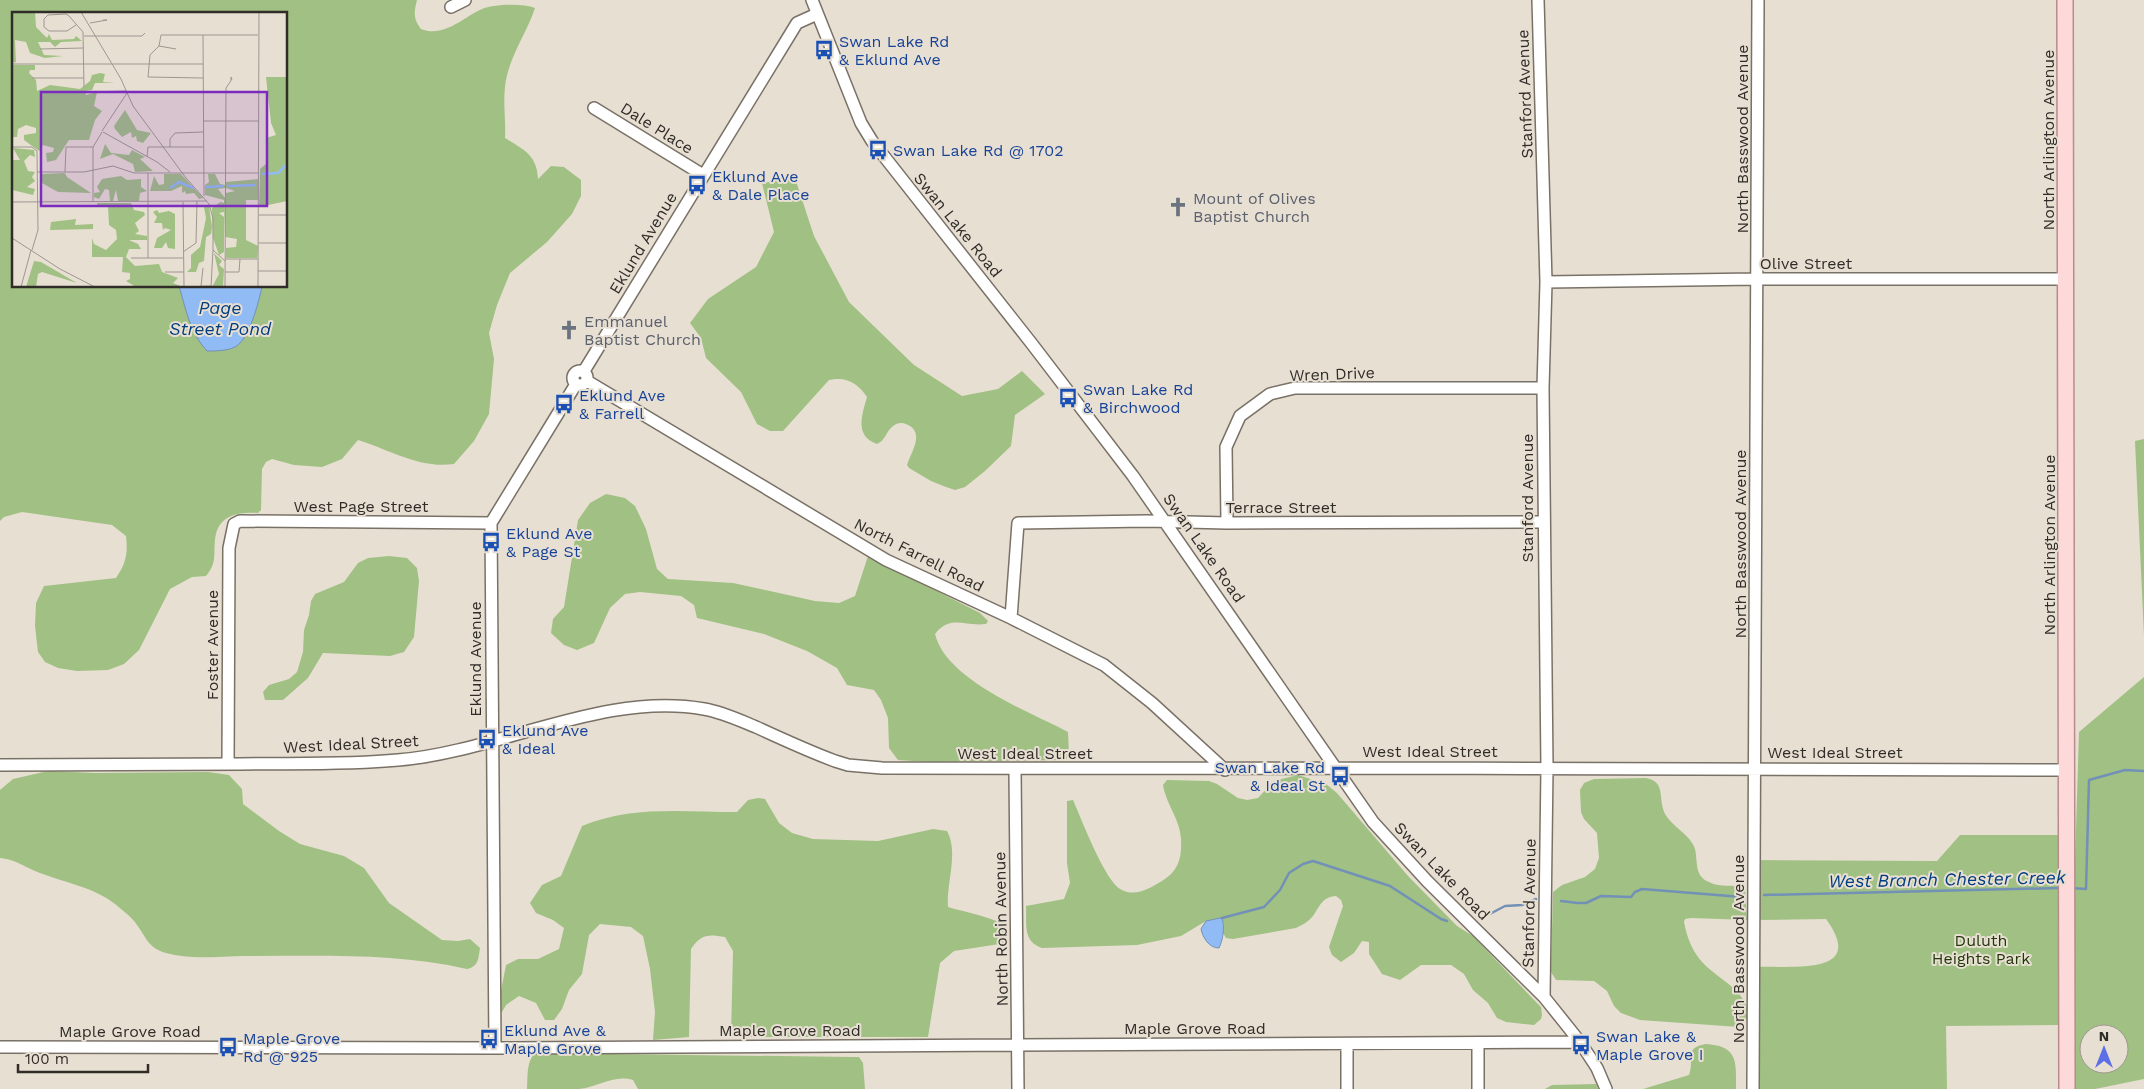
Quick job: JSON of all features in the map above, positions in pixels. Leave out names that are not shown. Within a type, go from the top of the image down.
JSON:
[{"type":"main road","name":"North Arlington Avenue","points":[[2066,0],[2068,1089]]},
{"type":"street","points":[[451,7],[465,0]]},
{"type":"street","name":"Swan Lake Road","points":[[812,0],[861,123],[872,141],[1032,344],[1165,521],[1364,810],[1388,839],[1434,887],[1544,997],[1580,1042],[1597,1068],[1606,1089]]},
{"type":"street","name":"Stanford Avenue","points":[[1538,0],[1546,282],[1543,388],[1547,768],[1544,997]]},
{"type":"street","name":"North Basswood Avenue","points":[[1753,1089],[1756,768],[1758,0]]},
{"type":"street","name":"Eklund Avenue","points":[[495,1048],[491,523],[582,379],[703,175],[797,23],[817,14]]},
{"type":"street","name":"Dale Place","points":[[594,108],[703,175]]},
{"type":"street","name":"Olive Street","points":[[1546,282],[1757,279],[2066,279]]},
{"type":"street","name":"North Farrell Road","points":[[582,379],[863,547],[920,577],[1011,618],[1104,665],[1152,703],[1225,770]]},
{"type":"street","name":"Wren Drive","points":[[1227,524],[1226,447],[1240,416],[1270,394],[1295,388],[1543,388]]},
{"type":"street","name":"West Page Street","points":[[232,526],[240,521],[491,523]]},
{"type":"street","name":"Terrace Street","points":[[1011,618],[1018,524],[1165,521],[1227,524],[1544,522]]},
{"type":"street","name":"Foster Avenue","points":[[228,764],[228,548],[232,526]]},
{"type":"street","name":"West Ideal Street","points":[[0,765],[383,762],[437,755],[610,712],[660,706],[685,706],[707,709],[734,718],[823,756],[848,764],[882,768],[1225,770],[1334,767],[2067,770]]},
{"type":"street","name":"North Robin Avenue","points":[[1015,769],[1018,1089]]},
{"type":"street","name":"Maple Grove Road","points":[[0,1047],[495,1048],[1580,1042]]},
{"type":"street","points":[[1478,1043],[1478,1089]]},
{"type":"street","points":[[1347,1044],[1347,1089]]},
{"type":"green space","points":[[0,0],[417,0],[415,19],[421,29],[429,31],[437,31],[453,26],[487,7],[516,5],[535,8],[513,56],[507,76],[504,93],[505,138],[528,154],[535,164],[538,179],[551,166],[564,167],[581,180],[581,196],[572,214],[547,242],[510,273],[497,305],[489,333],[494,359],[489,414],[474,441],[454,464],[429,464],[405,458],[358,440],[342,459],[322,467],[294,465],[272,459],[266,462],[262,469],[261,510],[258,513],[239,514],[222,522],[216,534],[214,561],[210,571],[206,576],[192,577],[170,589],[139,650],[124,664],[108,670],[77,671],[58,668],[45,662],[38,652],[35,626],[36,603],[44,586],[116,578],[126,558],[126,536],[112,525],[22,512],[4,517],[0,521]]},
{"type":"green space","points":[[795,178],[814,236],[849,302],[914,365],[962,396],[998,389],[1022,371],[1045,394],[1015,415],[1011,446],[965,487],[955,490],[946,487],[931,481],[909,468],[907,465],[916,443],[916,437],[912,428],[906,424],[899,423],[894,426],[882,441],[877,444],[865,436],[862,430],[862,418],[867,397],[856,384],[841,379],[829,380],[783,431],[770,431],[757,424],[741,392],[706,358],[701,338],[690,323],[708,299],[756,267],[774,232],[762,183]]},
{"type":"green space","points":[[2144,439],[2144,636],[2135,441]]},
{"type":"green space","points":[[606,494],[625,498],[635,506],[646,529],[657,569],[668,579],[733,583],[815,601],[839,603],[855,596],[868,556],[980,613],[988,621],[986,624],[952,623],[947,624],[935,634],[942,651],[955,666],[991,693],[1068,732],[1069,755],[1066,760],[929,762],[898,760],[889,748],[888,718],[881,700],[874,690],[847,685],[837,668],[807,651],[764,634],[697,618],[694,605],[681,596],[640,592],[625,594],[610,608],[594,643],[577,650],[564,645],[551,633],[553,619],[564,607],[578,520],[590,503]]},
{"type":"green space","points":[[389,556],[407,558],[417,568],[419,581],[414,637],[404,652],[390,656],[323,653],[308,678],[283,700],[265,700],[263,692],[269,685],[289,679],[297,672],[303,652],[304,630],[311,601],[315,594],[344,582],[358,563],[368,558]]},
{"type":"green space","points":[[2144,677],[2144,1079],[2095,1089],[2068,1089],[2079,732]]},
{"type":"green space","points":[[48,771],[95,773],[208,772],[229,775],[242,789],[243,804],[279,831],[300,844],[344,856],[364,868],[389,903],[442,940],[458,941],[470,939],[480,948],[477,961],[474,966],[467,969],[414,960],[360,956],[187,957],[160,951],[148,942],[130,916],[106,898],[14,861],[0,858],[0,790],[13,779]]},
{"type":"green space","points":[[1298,775],[1326,784],[1337,793],[1408,876],[1457,926],[1473,936],[1541,1007],[1541,1019],[1534,1025],[1506,1022],[1497,1018],[1488,1003],[1473,990],[1464,974],[1451,965],[1421,965],[1400,980],[1382,974],[1369,954],[1369,942],[1362,941],[1354,953],[1341,962],[1332,955],[1329,947],[1343,906],[1341,900],[1336,896],[1324,900],[1311,918],[1296,928],[1233,939],[1226,938],[1223,933],[1224,924],[1220,918],[1206,921],[1181,936],[1137,945],[1042,948],[1031,941],[1026,925],[1026,906],[1064,899],[1070,883],[1067,863],[1067,801],[1073,800],[1101,863],[1115,885],[1122,890],[1132,893],[1143,891],[1162,881],[1172,873],[1180,858],[1180,832],[1163,785],[1167,780],[1209,781],[1238,798],[1247,800],[1258,798],[1274,781]]},
{"type":"green space","points":[[1646,778],[1653,780],[1657,784],[1667,817],[1693,844],[1701,876],[1714,884],[1736,886],[1745,890],[1747,920],[1691,918],[1685,919],[1684,922],[1694,951],[1706,966],[1734,988],[1745,1001],[1749,1018],[1739,1027],[1640,1020],[1621,1013],[1614,1006],[1607,991],[1594,981],[1556,980],[1551,972],[1553,892],[1562,885],[1585,877],[1595,869],[1599,858],[1597,833],[1584,819],[1581,812],[1580,790],[1584,783],[1594,779]]},
{"type":"green space","points":[[765,799],[779,823],[792,833],[813,839],[878,841],[933,829],[947,831],[952,849],[948,907],[986,917],[1007,926],[1006,943],[954,951],[940,963],[928,1037],[731,1037],[733,951],[725,937],[705,936],[698,940],[691,949],[689,1037],[653,1040],[655,1012],[650,969],[643,936],[631,927],[600,924],[589,935],[582,974],[569,990],[562,1009],[554,1020],[545,1020],[536,1003],[519,996],[506,1005],[502,1012],[497,1011],[506,965],[518,959],[538,959],[559,949],[564,928],[553,920],[536,913],[530,903],[542,885],[561,876],[582,826],[601,819],[639,812],[737,812],[748,800]]},
{"type":"green space","name":"Duluth Heights Park","points":[[1960,835],[2058,835],[2058,1025],[1946,1026],[1947,1089],[1753,1089],[1754,967],[1819,964],[1831,960],[1838,951],[1837,938],[1826,919],[1754,920],[1755,860],[1937,861]]},
{"type":"green space","points":[[1706,1044],[1717,1045],[1730,1052],[1735,1064],[1736,1089],[1643,1089],[1689,1075],[1692,1051],[1694,1048]]},
{"type":"green space","points":[[535,1053],[859,1057],[863,1063],[865,1089],[638,1089],[633,1080],[619,1079],[579,1089],[527,1089],[529,1065]]},
{"type":"green space","points":[[1596,1084],[1598,1089],[1545,1089],[1552,1085]]},
{"type":"water","name":"Page Street Pond","points":[[180,288],[261,288],[249,329],[245,337],[235,347],[221,351],[207,351],[196,337],[186,312]]},
{"type":"water","points":[[1222,918],[1222,937],[1219,948],[1215,948],[1207,942],[1201,929],[1206,921]]},
{"type":"waterway","name":"West Branch Chester Creek","points":[[2071,888],[2086,889],[2089,780],[2125,770],[2144,771]]},
{"type":"waterway","name":"West Branch Chester Creek","points":[[1222,918],[1264,907],[1280,890],[1289,873],[1303,864],[1313,861],[1390,886],[1447,921]]},
{"type":"waterway","name":"West Branch Chester Creek","points":[[1764,895],[2060,888]]},
{"type":"waterway","name":"West Branch Chester Creek","points":[[1561,901],[1586,903],[1601,896],[1631,897],[1635,892],[1642,889],[1742,897]]},
{"type":"waterway","name":"West Branch Chester Creek","points":[[1486,916],[1505,906],[1522,905],[1536,899]]},
{"type":"place","name":"Swan Lake Rd & Eklund Ave","points":[[824,50]]},
{"type":"place","name":"Swan Lake Rd @ 1702","points":[[878,150]]},
{"type":"place","name":"Eklund Ave & Dale Place","points":[[697,185]]},
{"type":"place","name":"Mount of Olives Baptist Church","points":[[1178,207]]},
{"type":"place","name":"Emmanuel Baptist Church","points":[[569,330]]},
{"type":"place","name":"Swan Lake Rd & Birchwood","points":[[1068,398]]},
{"type":"place","name":"Eklund Ave & Farrell","points":[[564,404]]},
{"type":"place","name":"Eklund Ave & Page St","points":[[491,542]]},
{"type":"place","name":"Eklund Ave & Ideal","points":[[487,739]]},
{"type":"place","name":"Swan Lake Rd & Ideal St","points":[[1340,776]]},
{"type":"place","name":"Eklund Ave & Maple Grove","points":[[489,1039]]},
{"type":"place","name":"Swan Lake & Maple Grove I","points":[[1581,1045]]},
{"type":"place","name":"Maple Grove Rd @ 925","points":[[228,1047]]}]
